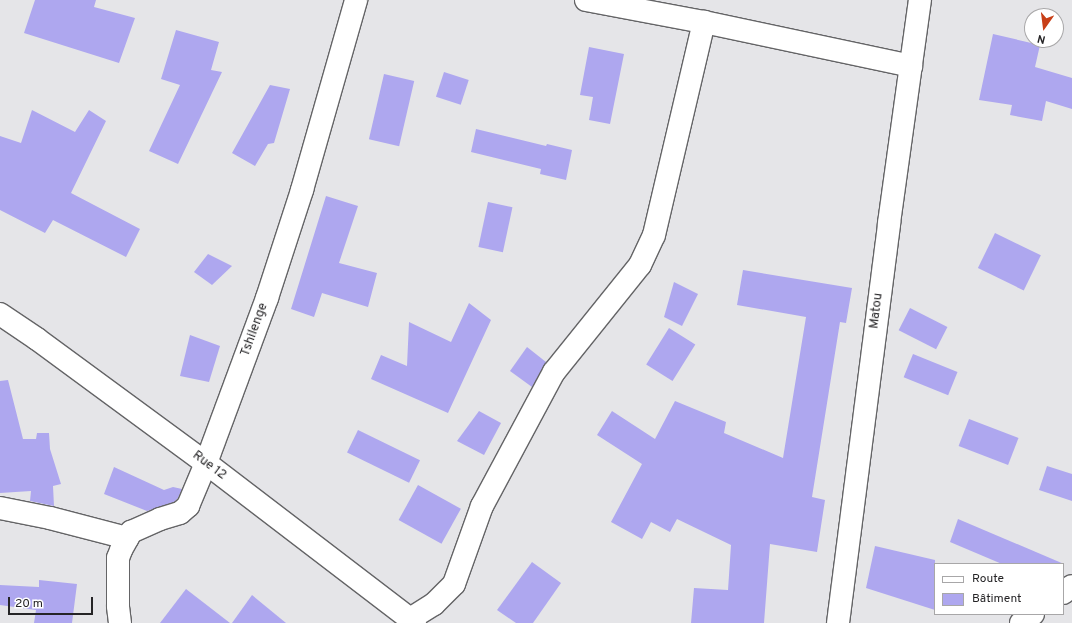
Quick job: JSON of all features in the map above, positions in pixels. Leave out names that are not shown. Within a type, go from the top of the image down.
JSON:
[{"type":"street","name":"Tshilenge","points":[[120,623],[118,606],[118,558],[131,532],[147,524],[171,516],[188,506],[206,463],[267,298],[302,190],[356,0]]},
{"type":"street","points":[[586,0],[704,22],[911,66]]},
{"type":"street","name":"Matou","points":[[838,623],[856,468],[920,0]]},
{"type":"street","points":[[413,621],[434,604],[454,584],[482,506],[554,372],[640,265],[654,235],[704,22]]},
{"type":"street","name":"Rue 12","points":[[0,314],[37,339],[206,463],[413,621]]},
{"type":"street","points":[[0,508],[50,518],[127,538]]},
{"type":"street","points":[[1021,623],[1032,615]]},
{"type":"building","points":[[35,0],[96,0],[94,7],[135,18],[119,63],[24,33]]},
{"type":"building","points":[[176,30],[219,42],[211,70],[222,72],[178,164],[149,151],[180,85],[161,79]]},
{"type":"building","points":[[993,34],[1024,41],[1024,48],[1039,48],[1035,67],[1072,78],[1072,109],[1046,101],[1042,121],[1010,115],[1012,105],[979,100]]},
{"type":"building","points":[[589,47],[624,54],[610,124],[589,120],[593,97],[580,95]]},
{"type":"building","points":[[444,72],[469,80],[461,105],[436,97]]},
{"type":"building","points":[[384,74],[414,81],[399,146],[369,139]]},
{"type":"building","points":[[270,85],[290,89],[274,143],[268,144],[255,166],[232,153]]},
{"type":"building","points":[[32,110],[75,132],[89,110],[106,121],[71,193],[140,229],[126,257],[53,220],[45,233],[0,210],[0,136],[21,143]]},
{"type":"building","points":[[476,129],[546,146],[547,144],[572,150],[566,180],[540,174],[541,169],[471,152]]},
{"type":"building","points":[[326,196],[358,206],[339,263],[377,273],[368,307],[322,293],[314,317],[291,309]]},
{"type":"building","points":[[488,202],[512,207],[503,252],[478,247]]},
{"type":"building","points":[[995,233],[1041,255],[1024,290],[978,268]]},
{"type":"building","points":[[208,254],[232,266],[212,285],[194,272]]},
{"type":"building","points":[[743,270],[852,288],[846,323],[840,322],[812,497],[825,500],[817,552],[770,544],[764,623],[691,623],[694,588],[728,590],[731,545],[677,519],[670,532],[651,522],[642,539],[611,522],[642,464],[597,435],[612,411],[655,439],[675,401],[726,422],[724,433],[783,458],[806,317],[737,305]]},
{"type":"building","points":[[674,282],[698,294],[682,326],[664,317]]},
{"type":"building","points":[[469,303],[491,320],[448,413],[371,379],[381,355],[407,366],[409,322],[451,342]]},
{"type":"building","points":[[910,308],[947,327],[936,349],[899,330]]},
{"type":"building","points":[[669,328],[695,344],[673,381],[646,364]]},
{"type":"building","points":[[190,335],[220,346],[209,382],[180,376]]},
{"type":"building","points":[[527,347],[546,362],[532,387],[510,371]]},
{"type":"building","points":[[913,354],[958,372],[948,395],[904,377]]},
{"type":"building","points":[[8,380],[23,439],[36,439],[37,433],[49,433],[50,449],[61,484],[53,486],[54,506],[30,501],[31,491],[0,493],[0,381]]},
{"type":"building","points":[[479,411],[501,423],[484,455],[457,441]]},
{"type":"building","points":[[969,419],[1018,438],[1008,465],[959,446]]},
{"type":"building","points":[[358,430],[420,460],[409,483],[347,452]]},
{"type":"building","points":[[1047,466],[1072,474],[1072,501],[1039,490]]},
{"type":"building","points":[[114,467],[164,490],[173,487],[182,489],[178,498],[174,502],[147,511],[104,494]]},
{"type":"building","points":[[418,485],[461,509],[441,544],[399,520]]},
{"type":"building","points":[[958,519],[1062,563],[1000,563],[950,542]]},
{"type":"building","points":[[875,546],[935,560],[934,610],[866,588]]},
{"type":"building","points":[[532,562],[561,583],[533,623],[516,623],[497,610]]},
{"type":"building","points":[[39,580],[77,584],[72,623],[34,623],[36,610],[0,605],[0,585],[39,587]]},
{"type":"building","points":[[186,589],[230,623],[160,623]]},
{"type":"building","points":[[252,595],[286,623],[232,623]]}]
